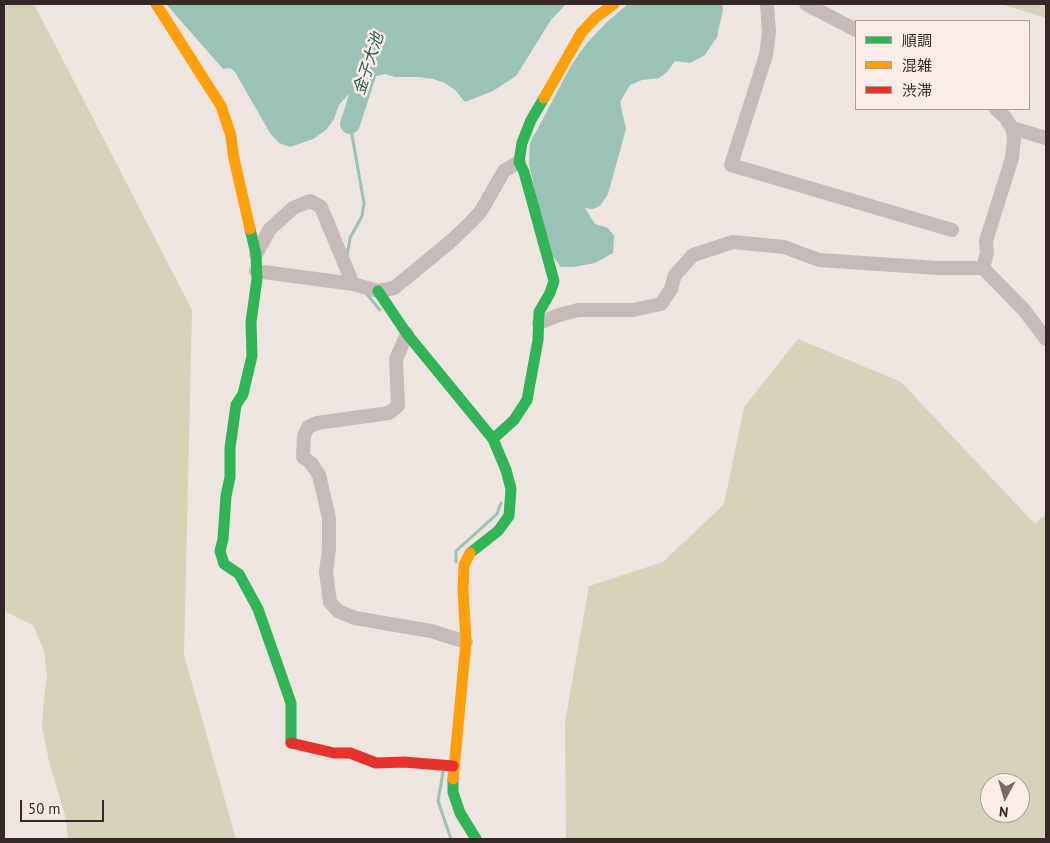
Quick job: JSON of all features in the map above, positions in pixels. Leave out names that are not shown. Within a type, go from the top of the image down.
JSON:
[{"type":"street","points":[[156,4],[221,106],[231,136],[233,154],[256,254],[251,322],[252,356],[243,394],[236,404],[230,448],[230,478],[226,496],[223,539],[220,551],[224,564],[239,574],[258,609],[291,703],[291,744],[334,753],[350,753],[376,763],[404,762],[453,766]]},
{"type":"street","points":[[493,439],[514,420],[527,400],[540,323],[539,312],[550,293],[554,281],[524,172],[519,162],[522,143],[531,120],[581,32],[596,17],[614,4]]},
{"type":"street","points":[[767,4],[769,32],[766,55],[731,165],[952,230]]},
{"type":"street","points":[[806,4],[855,29]]},
{"type":"street","points":[[983,268],[988,253],[986,241],[1012,158],[1014,138],[1012,128],[1005,117],[997,110]]},
{"type":"street","points":[[1012,128],[1046,138]]},
{"type":"street","points":[[256,270],[353,284],[378,292],[394,288],[450,242],[481,211],[504,171],[519,162]]},
{"type":"street","points":[[256,254],[270,229],[293,208],[310,201],[321,207],[353,284]]},
{"type":"street","points":[[540,323],[578,310],[633,310],[661,304],[672,289],[675,274],[694,255],[733,242],[784,247],[819,260],[938,268],[983,268],[1024,310],[1046,339]]},
{"type":"street","points":[[378,292],[405,340],[493,439],[506,470],[511,489],[509,516],[498,531],[469,554],[464,565],[466,642],[453,766],[453,792],[460,813],[476,839]]},
{"type":"street","points":[[405,340],[396,359],[398,406],[390,413],[317,423],[308,428],[304,436],[304,457],[319,474],[328,518],[329,549],[326,572],[330,602],[338,611],[355,618],[431,631],[466,642]]},
{"type":"shaded area","points":[[4,4],[34,4],[192,310],[184,655],[236,839],[68,839],[66,819],[49,761],[42,727],[47,676],[44,651],[33,625],[4,611]]},
{"type":"shaded area","points":[[1001,4],[1046,4],[1046,18]]},
{"type":"shaded area","points":[[798,339],[901,382],[1035,524],[1046,514],[1046,839],[566,839],[565,722],[589,586],[663,562],[724,504],[744,407]]},
{"type":"water","points":[[166,4],[566,4],[551,20],[516,76],[493,91],[465,102],[455,90],[445,83],[433,79],[395,77],[385,74],[373,77],[346,97],[339,105],[334,119],[326,130],[313,139],[290,147],[279,143],[270,133],[235,72],[230,68],[223,69]]},
{"type":"water","points":[[628,4],[722,4],[723,9],[717,37],[705,55],[690,63],[675,61],[667,72],[659,78],[642,80],[630,85],[620,102],[626,129],[608,194],[600,206],[593,209],[585,208],[595,224],[608,228],[614,236],[613,253],[595,263],[561,267],[548,250],[529,164],[530,143],[572,64],[587,43]]},
{"type":"waterway","name":"金子大池","points":[[350,124],[389,4]]},
{"type":"waterway","points":[[347,256],[350,238],[362,216],[364,203],[350,124]]},
{"type":"waterway","points":[[365,292],[380,310]]},
{"type":"waterway","points":[[456,562],[456,551],[497,514],[501,503]]},
{"type":"waterway","points":[[443,772],[438,801],[451,839]]},
{"type":"traffic: fast","points":[[493,439],[514,420],[527,400],[538,340],[539,312],[550,293],[554,281],[524,172],[519,162],[522,143],[531,120],[544,98]]},
{"type":"traffic: fast","points":[[250,229],[256,254],[257,279],[251,322],[252,356],[243,394],[236,405],[230,448],[230,477],[220,551],[224,564],[239,574],[258,609],[291,703],[291,743]]},
{"type":"traffic: fast","points":[[378,291],[407,334],[493,439],[506,470],[511,489],[509,516],[498,531],[470,553]]},
{"type":"traffic: fast","points":[[453,779],[453,792],[460,813],[476,839]]},
{"type":"traffic: slow","points":[[156,4],[221,106],[231,136],[233,154],[250,229]]},
{"type":"traffic: slow","points":[[544,98],[581,33],[596,17],[614,4]]},
{"type":"traffic: slow","points":[[453,779],[466,642],[463,590],[464,565],[470,553]]},
{"type":"traffic: jam","points":[[291,743],[334,753],[350,753],[376,763],[404,762],[453,766]]}]
